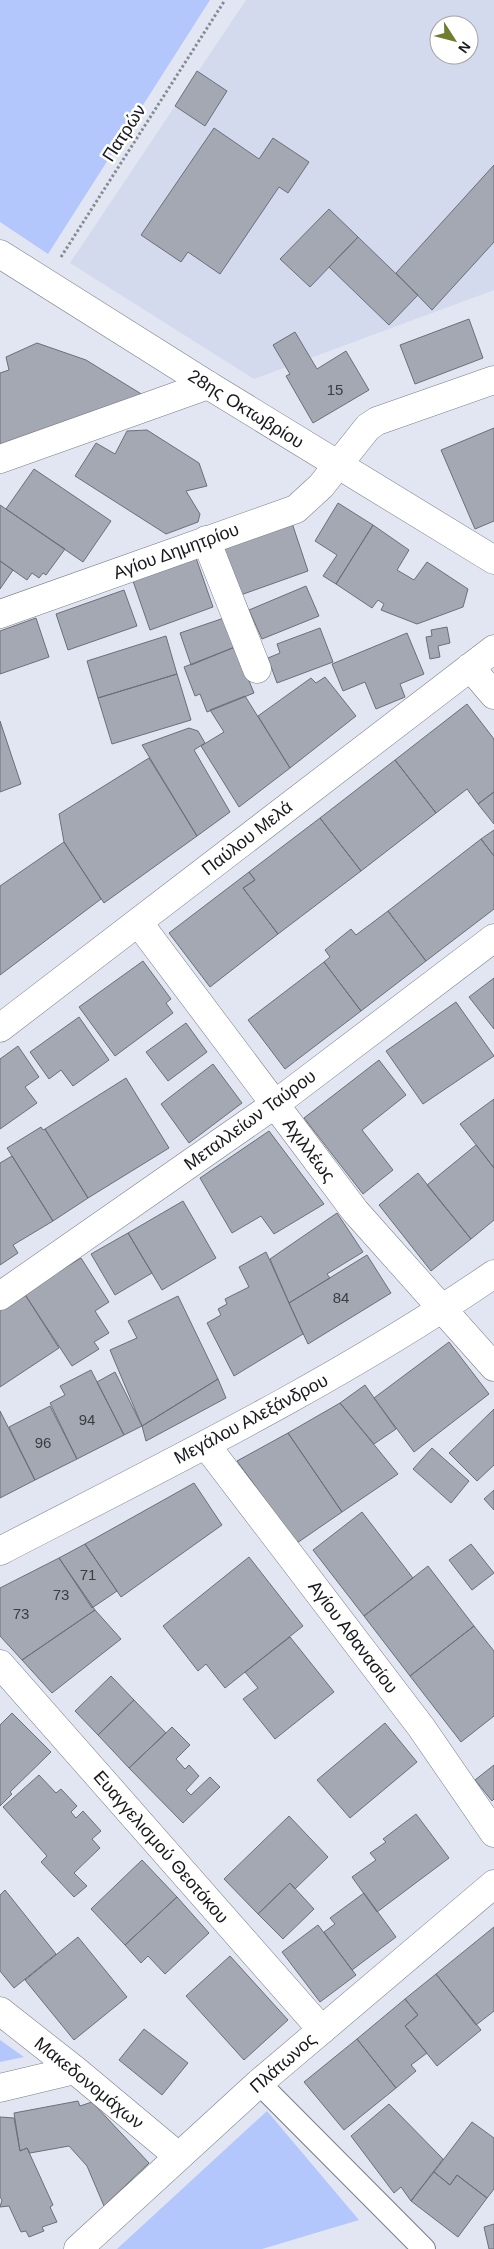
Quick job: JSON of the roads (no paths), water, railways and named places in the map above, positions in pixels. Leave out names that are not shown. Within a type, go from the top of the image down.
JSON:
[{"type":"street","name":"28ης Οκτωβρίου","points":[[0,254],[208,385],[494,560]]},
{"type":"street","name":"Αγίου Δημητρίου","points":[[0,614],[296,508],[321,486],[336,464],[361,434],[377,421],[494,380]]},
{"type":"street","points":[[0,459],[208,385]]},
{"type":"street","points":[[206,540],[257,669]]},
{"type":"street","name":"Παύλου Μελά","points":[[0,1028],[494,649]]},
{"type":"street","points":[[470,667],[494,695]]},
{"type":"street","name":"Αχιλλέως","points":[[138,922],[355,1211],[494,1366]]},
{"type":"street","name":"Μεταλλείων Ταύρου","points":[[0,1296],[274,1105],[494,938]]},
{"type":"street","name":"Μεγάλου Αλεξάνδρου","points":[[0,1550],[206,1445],[343,1370],[442,1310],[494,1274]]},
{"type":"street","name":"Αγίου Αθανασίου","points":[[206,1445],[422,1727],[494,1833]]},
{"type":"street","name":"Ευαγγελισμού Θεοτόκου","points":[[0,1664],[322,2030]]},
{"type":"street","name":"Πλάτωνος","points":[[78,2249],[260,2083],[494,1884]]},
{"type":"street","name":"Μακεδονομάχων","points":[[0,2011],[75,2070],[178,2156]]},
{"type":"street","points":[[0,2088],[75,2070]]},
{"type":"street","points":[[260,2083],[424,2249]]}]
